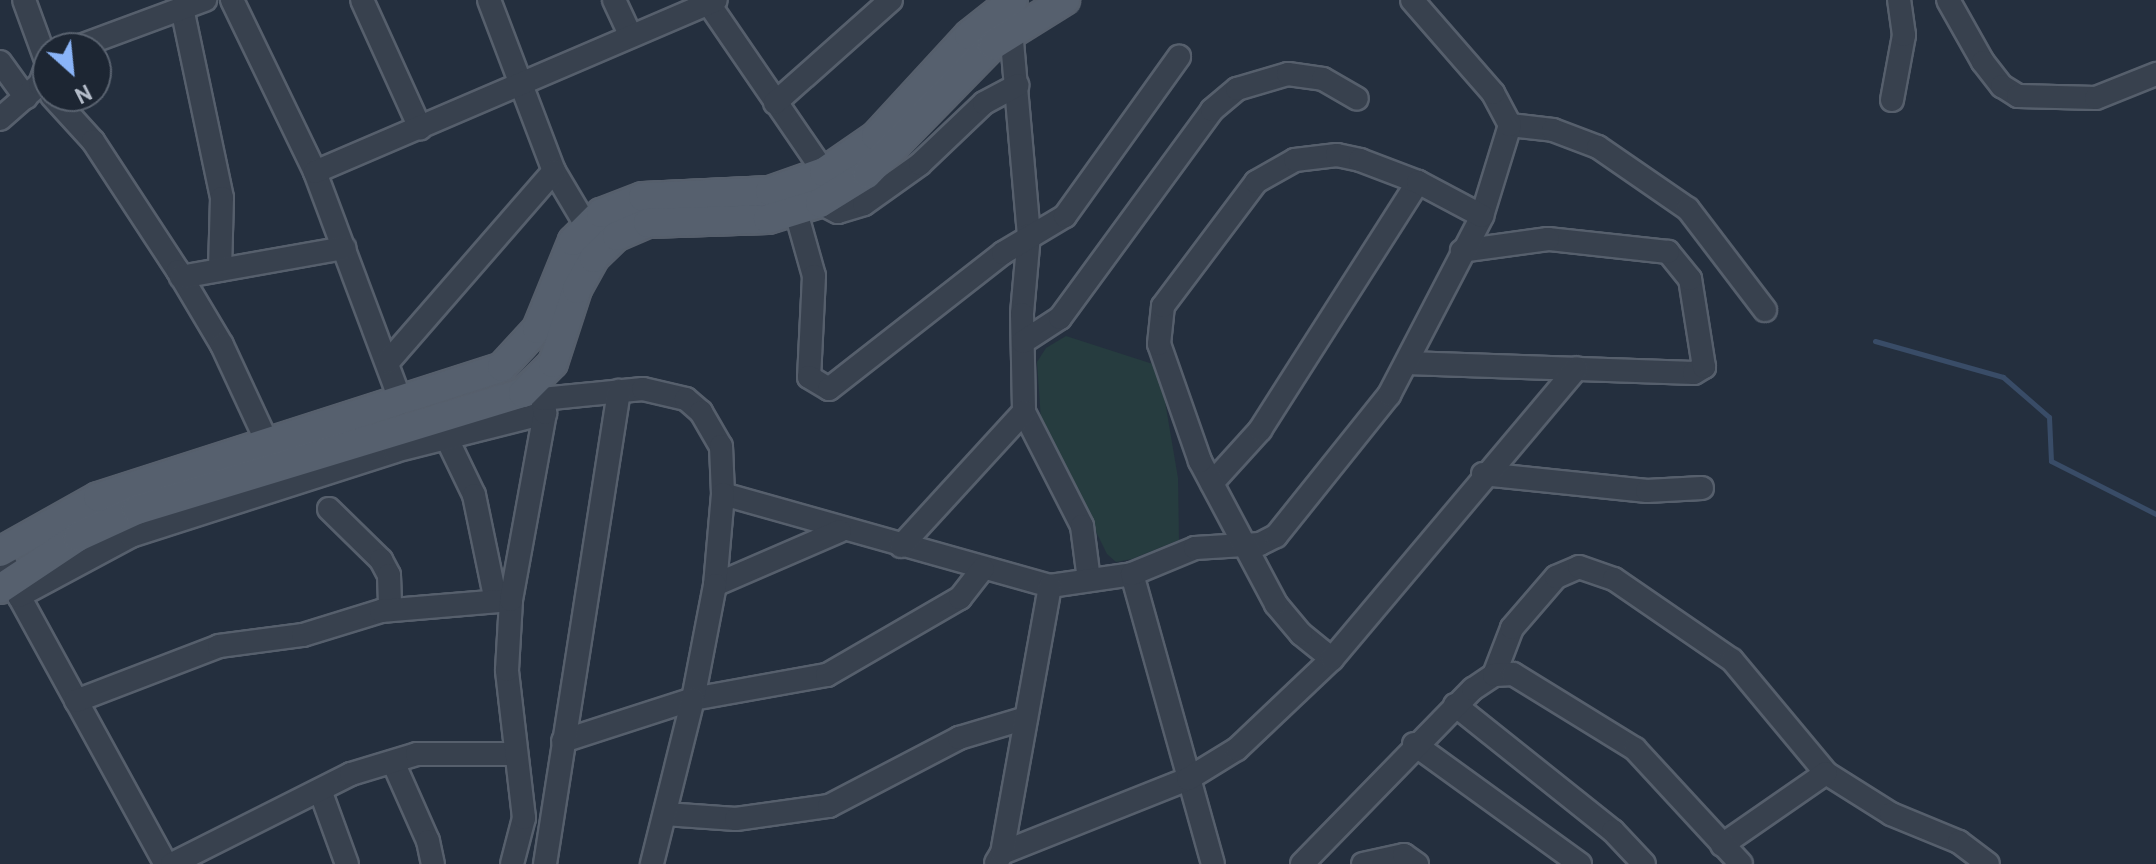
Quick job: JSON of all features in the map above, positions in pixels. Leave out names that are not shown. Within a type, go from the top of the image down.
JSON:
[{"type":"main road","points":[[0,552],[98,497],[482,377],[514,358],[537,329],[562,262],[586,225],[620,203],[643,197],[745,195],[824,172],[876,136],[969,35],[1013,0]]},
{"type":"main road","points":[[11,589],[78,537],[137,510],[320,452],[504,403],[541,399],[585,274],[617,236],[648,223],[768,219],[808,207],[867,174],[1011,30],[1065,0]]},
{"type":"street","points":[[24,0],[32,33]]},
{"type":"street","points":[[112,34],[205,0]]},
{"type":"street","points":[[232,0],[315,172],[401,402]]},
{"type":"street","points":[[362,0],[420,128]]},
{"type":"street","points":[[489,0],[554,171],[586,225]]},
{"type":"street","points":[[614,0],[630,35]]},
{"type":"street","points":[[775,103],[891,0]]},
{"type":"street","points":[[723,494],[840,531],[1050,586],[1132,574],[1195,548],[1269,541],[1369,425],[1407,363],[1482,216],[1510,125],[1493,93],[1412,0]]},
{"type":"street","points":[[1892,100],[1904,35],[1899,0]]},
{"type":"street","points":[[1948,0],[1983,62],[2002,86],[2018,96],[2096,98],[2156,74]]},
{"type":"street","points":[[315,172],[713,2],[775,103],[824,172]]},
{"type":"street","points":[[182,8],[222,198],[220,270]]},
{"type":"street","points":[[1011,30],[1029,235],[1023,342],[1024,412],[1082,526],[1089,580]]},
{"type":"street","points":[[1018,85],[984,103],[920,164],[864,204],[838,212],[808,207],[814,276],[809,377],[825,389],[838,386],[1029,235],[1065,216],[1179,57]]},
{"type":"street","points":[[0,62],[32,77]]},
{"type":"street","points":[[1023,342],[1060,318],[1212,110],[1237,89],[1288,74],[1323,79],[1357,99]]},
{"type":"street","points":[[0,119],[32,93]]},
{"type":"street","points":[[68,112],[93,141],[222,345],[268,444]]},
{"type":"street","points":[[1510,125],[1553,130],[1598,147],[1678,202],[1720,245],[1765,310]]},
{"type":"street","points":[[1332,659],[1276,604],[1248,544],[1212,483],[1189,435],[1159,344],[1170,290],[1256,182],[1274,169],[1295,160],[1337,155],[1418,182],[1482,216]]},
{"type":"street","points":[[388,362],[554,171]]},
{"type":"street","points":[[1212,483],[1260,430],[1418,182]]},
{"type":"street","points":[[1407,363],[1694,373],[1704,367],[1690,279],[1677,258],[1659,248],[1548,239],[1462,251]]},
{"type":"street","points":[[181,277],[344,248]]},
{"type":"street","points":[[512,864],[524,818],[507,670],[504,600],[541,399],[514,358]]},
{"type":"street","points":[[998,858],[1188,779],[1237,749],[1332,659],[1483,474],[1577,368]]},
{"type":"street","points":[[11,589],[131,536],[395,451],[448,441],[541,399],[643,389],[686,399],[701,412],[721,446],[723,494],[715,585],[693,699],[652,864]]},
{"type":"street","points":[[545,864],[619,391]]},
{"type":"street","points":[[901,546],[1024,412]]},
{"type":"street","points":[[448,441],[474,495],[504,600]]},
{"type":"street","points":[[1483,474],[1647,491],[1702,488]]},
{"type":"street","points":[[329,509],[381,560],[389,575],[390,610]]},
{"type":"street","points":[[715,585],[840,531]]},
{"type":"street","points":[[0,552],[11,589],[169,864],[320,790],[417,754],[516,754]]},
{"type":"street","points":[[1309,862],[1414,744],[1455,705],[1494,675],[1512,628],[1556,577],[1579,567],[1614,579],[1732,660],[1826,773],[1891,814],[1959,842],[1988,864]]},
{"type":"street","points":[[563,741],[693,699],[798,683],[856,663],[960,598],[983,569]]},
{"type":"street","points":[[1132,574],[1213,864]]},
{"type":"street","points":[[998,858],[1050,586]]},
{"type":"street","points":[[76,701],[219,646],[303,635],[390,610],[504,600]]},
{"type":"street","points":[[1494,675],[1513,674],[1635,749],[1741,864]]},
{"type":"street","points":[[1455,705],[1570,795],[1644,864]]},
{"type":"street","points":[[665,814],[736,819],[829,806],[959,738],[1026,718]]},
{"type":"street","points":[[1414,744],[1580,864]]},
{"type":"street","points":[[393,762],[428,841],[433,864]]},
{"type":"street","points":[[1722,845],[1826,773]]},
{"type":"street","points":[[320,790],[347,864]]},
{"type":"street","points":[[1363,864],[1404,855],[1417,864]]},
{"type":"green space","points":[[1066,336],[1159,366],[1178,478],[1179,540],[1132,559],[1116,562],[1107,554],[1041,420],[1037,362],[1046,348]]},
{"type":"waterway","points":[[1875,341],[2003,377],[2049,417],[2051,461],[2156,514]]}]
